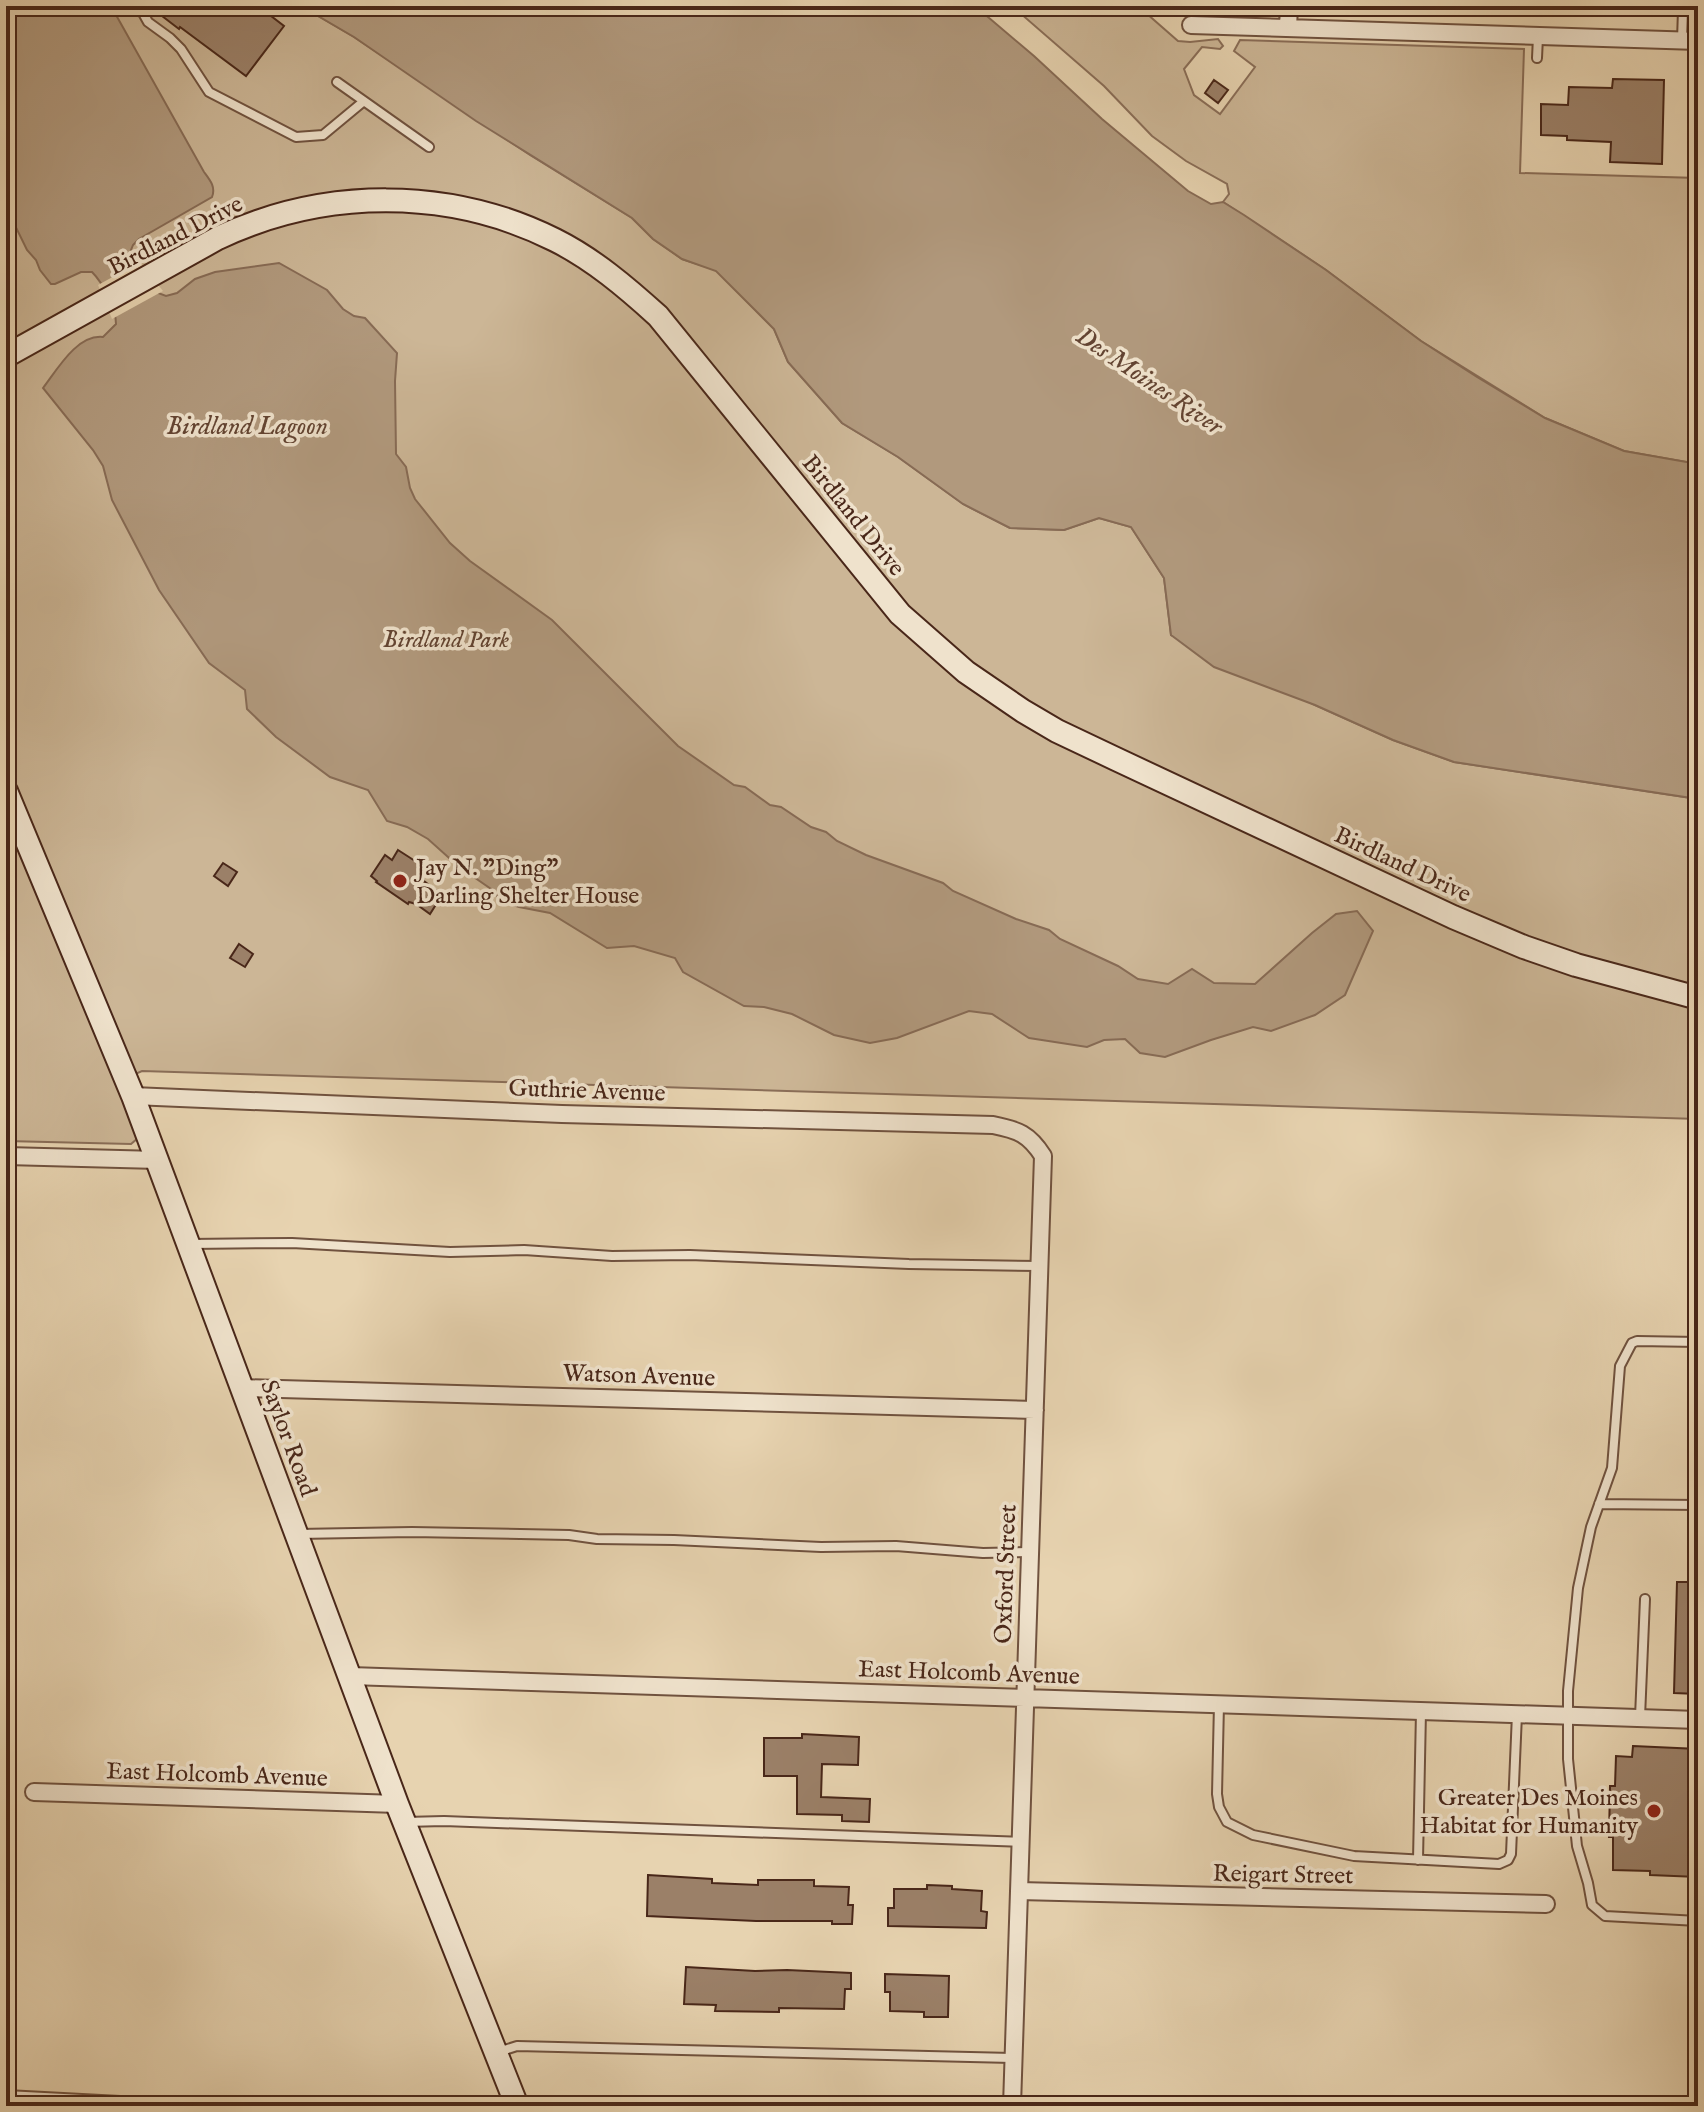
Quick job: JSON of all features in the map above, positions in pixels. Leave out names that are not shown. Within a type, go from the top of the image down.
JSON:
[{"type":"street","points":[[1288,28],[1289,6]]},
{"type":"street","points":[[1191,25],[1690,40]]},
{"type":"street","name":"Birdland Drive","points":[[6,356],[248,224],[285,212],[324,204],[419,201],[481,212],[520,225],[556,240],[592,262],[658,316],[900,614],[944,654],[991,690],[1057,731],[1453,917],[1576,965],[1698,998]]},
{"type":"street","name":"Saylor Road","points":[[6,791],[158,1160],[401,1813],[517,2106]]},
{"type":"street","name":"Guthrie Avenue","points":[[133,1096],[562,1114],[993,1125],[1017,1130],[1034,1142]]},
{"type":"street","name":"Oxford Street","points":[[1012,2106],[1043,1156],[1034,1142]]},
{"type":"street","points":[[6,1156],[158,1160]]},
{"type":"street","name":"Watson Avenue","points":[[242,1388],[1035,1410]]},
{"type":"street","name":"East Holcomb Avenue","points":[[350,1676],[1698,1720]]},
{"type":"street","name":"East Holcomb Avenue","points":[[34,1792],[401,1813]]},
{"type":"street","name":"Reigart Street","points":[[1019,1891],[1546,1904]]},
{"type":"street","points":[[6,2099],[139,2106]]},
{"type":"lane","points":[[139,6],[148,22],[181,49],[209,92],[296,137],[323,135],[364,101]]},
{"type":"lane","points":[[1690,40],[1683,9],[1698,7]]},
{"type":"lane","points":[[1537,58],[1538,36]]},
{"type":"lane","points":[[337,82],[429,147]]},
{"type":"lane","points":[[187,1244],[292,1243],[450,1252],[524,1250],[612,1256],[690,1255],[1039,1266]]},
{"type":"lane","points":[[1698,1342],[1637,1341],[1632,1343],[1620,1366],[1612,1468],[1591,1527],[1578,1588],[1568,1716],[1568,1759],[1577,1846],[1592,1905],[1605,1916],[1698,1921]]},
{"type":"lane","points":[[1599,1504],[1698,1505]]},
{"type":"lane","points":[[297,1534],[412,1532],[569,1535],[597,1539],[821,1547],[896,1546],[983,1553],[1030,1552]]},
{"type":"lane","points":[[1640,1718],[1645,1599]]},
{"type":"lane","points":[[1219,1704],[1217,1794],[1219,1807],[1227,1822],[1253,1835],[1354,1856],[1499,1864],[1508,1860],[1511,1854],[1517,1714]]},
{"type":"lane","points":[[1418,1860],[1421,1711]]},
{"type":"lane","points":[[401,1813],[444,1821],[1022,1842]]},
{"type":"lane","points":[[496,2053],[517,2046],[1012,2058]]},
{"type":"green space","name":"Birdland Park","points":[[6,6],[301,6],[354,37],[530,155],[632,218],[653,239],[682,259],[716,270],[774,329],[788,362],[842,423],[898,457],[963,504],[1010,528],[1064,530],[1099,518],[1131,527],[1164,578],[1171,635],[1315,705],[1393,740],[1454,762],[1698,799],[1698,1119],[142,1071],[126,1078],[138,1138],[131,1144],[6,1141]]},
{"type":"green space","points":[[1012,6],[1138,6],[1178,41],[1218,39],[1223,46],[1220,49],[1202,47],[1184,69],[1194,95],[1220,114],[1255,67],[1234,51],[1240,40],[1524,49],[1520,173],[1698,178],[1698,464],[1624,451],[1545,418],[1421,341],[1326,270],[1223,202],[1229,194],[1227,184],[1186,161],[1152,136],[1104,86]]},
{"type":"water","name":"Birdland Lagoon","points":[[6,6],[111,6],[210,181],[212,197],[133,245],[131,250],[135,262],[158,293],[166,296],[177,293],[195,279],[215,272],[279,263],[327,290],[343,309],[365,318],[397,353],[396,454],[406,467],[415,499],[450,543],[552,620],[678,746],[734,785],[745,787],[770,805],[781,807],[837,841],[943,883],[953,891],[1016,919],[1049,930],[1060,939],[1118,966],[1138,979],[1168,984],[1192,969],[1214,983],[1255,984],[1336,914],[1357,911],[1373,931],[1345,995],[1315,1015],[1271,1031],[1253,1027],[1165,1057],[1140,1053],[1125,1039],[1104,1040],[1087,1047],[1029,1038],[992,1014],[969,1011],[897,1038],[870,1043],[834,1035],[792,1014],[744,1006],[683,972],[675,958],[634,946],[607,948],[550,913],[501,901],[491,889],[458,866],[428,839],[407,827],[387,821],[368,790],[330,777],[276,737],[247,709],[245,690],[209,663],[159,590],[112,500],[103,466],[43,388],[76,347],[85,341],[103,337],[116,324],[108,296],[92,272],[81,272],[51,284],[27,250],[6,207]]},
{"type":"water","name":"Des Moines River","points":[[301,6],[975,6],[1188,191],[1211,204],[1223,202],[1244,215],[1326,270],[1421,341],[1477,377],[1545,418],[1624,451],[1698,464],[1698,799],[1454,762],[1214,667],[1171,635],[1164,578],[1131,527],[1099,518],[1064,530],[1010,528],[963,504],[898,457],[842,423],[788,362],[774,329],[716,271],[682,259],[653,239],[632,218],[476,121],[354,37]]},
{"type":"pier","points":[[140,262],[163,291],[112,319],[98,285]]},
{"type":"building","points":[[149,6],[258,6],[284,26],[246,76]]},
{"type":"building","points":[[1613,79],[1664,80],[1662,164],[1610,162],[1611,142],[1541,135],[1541,104],[1568,105],[1569,87],[1612,88]]},
{"type":"building","points":[[1214,80],[1228,90],[1218,103],[1205,93]]},
{"type":"building","name":"Jay N. \"Ding\" Darling Shelter House","points":[[398,850],[429,870],[424,881],[442,895],[430,914],[416,904],[408,904],[371,876],[385,855],[392,860]]},
{"type":"building","points":[[223,863],[237,872],[228,886],[214,876]]},
{"type":"building","points":[[239,944],[253,954],[245,967],[230,958]]},
{"type":"building","points":[[1677,1582],[1698,1582],[1698,1694],[1674,1693]]},
{"type":"building","points":[[802,1734],[859,1737],[858,1765],[822,1764],[821,1797],[870,1799],[869,1822],[842,1821],[842,1815],[797,1814],[797,1776],[764,1776],[764,1738],[802,1738]]},
{"type":"building","name":"Greater Des Moines Habitat for Humanity","points":[[1633,1746],[1698,1749],[1698,1877],[1613,1870],[1613,1837],[1609,1837],[1610,1786],[1615,1786],[1616,1756],[1632,1757]]},
{"type":"building","points":[[648,1875],[758,1885],[758,1880],[814,1880],[814,1886],[849,1887],[848,1905],[853,1905],[852,1924],[647,1916]]},
{"type":"building","points":[[927,1885],[982,1891],[981,1911],[987,1912],[986,1928],[888,1926],[888,1908],[894,1908],[894,1889],[927,1889]]},
{"type":"building","points":[[686,1967],[851,1973],[851,1989],[845,1989],[844,2009],[715,2011],[716,2005],[684,2004]]},
{"type":"building","points":[[885,1974],[949,1976],[948,2017],[924,2017],[924,2012],[890,2011],[890,1992],[885,1992]]},
{"type":"place","name":"Jay N. \"Ding\" Darling Shelter House","points":[[400,881]]},
{"type":"place","name":"Greater Des Moines Habitat for Humanity","points":[[1654,1811]]}]
